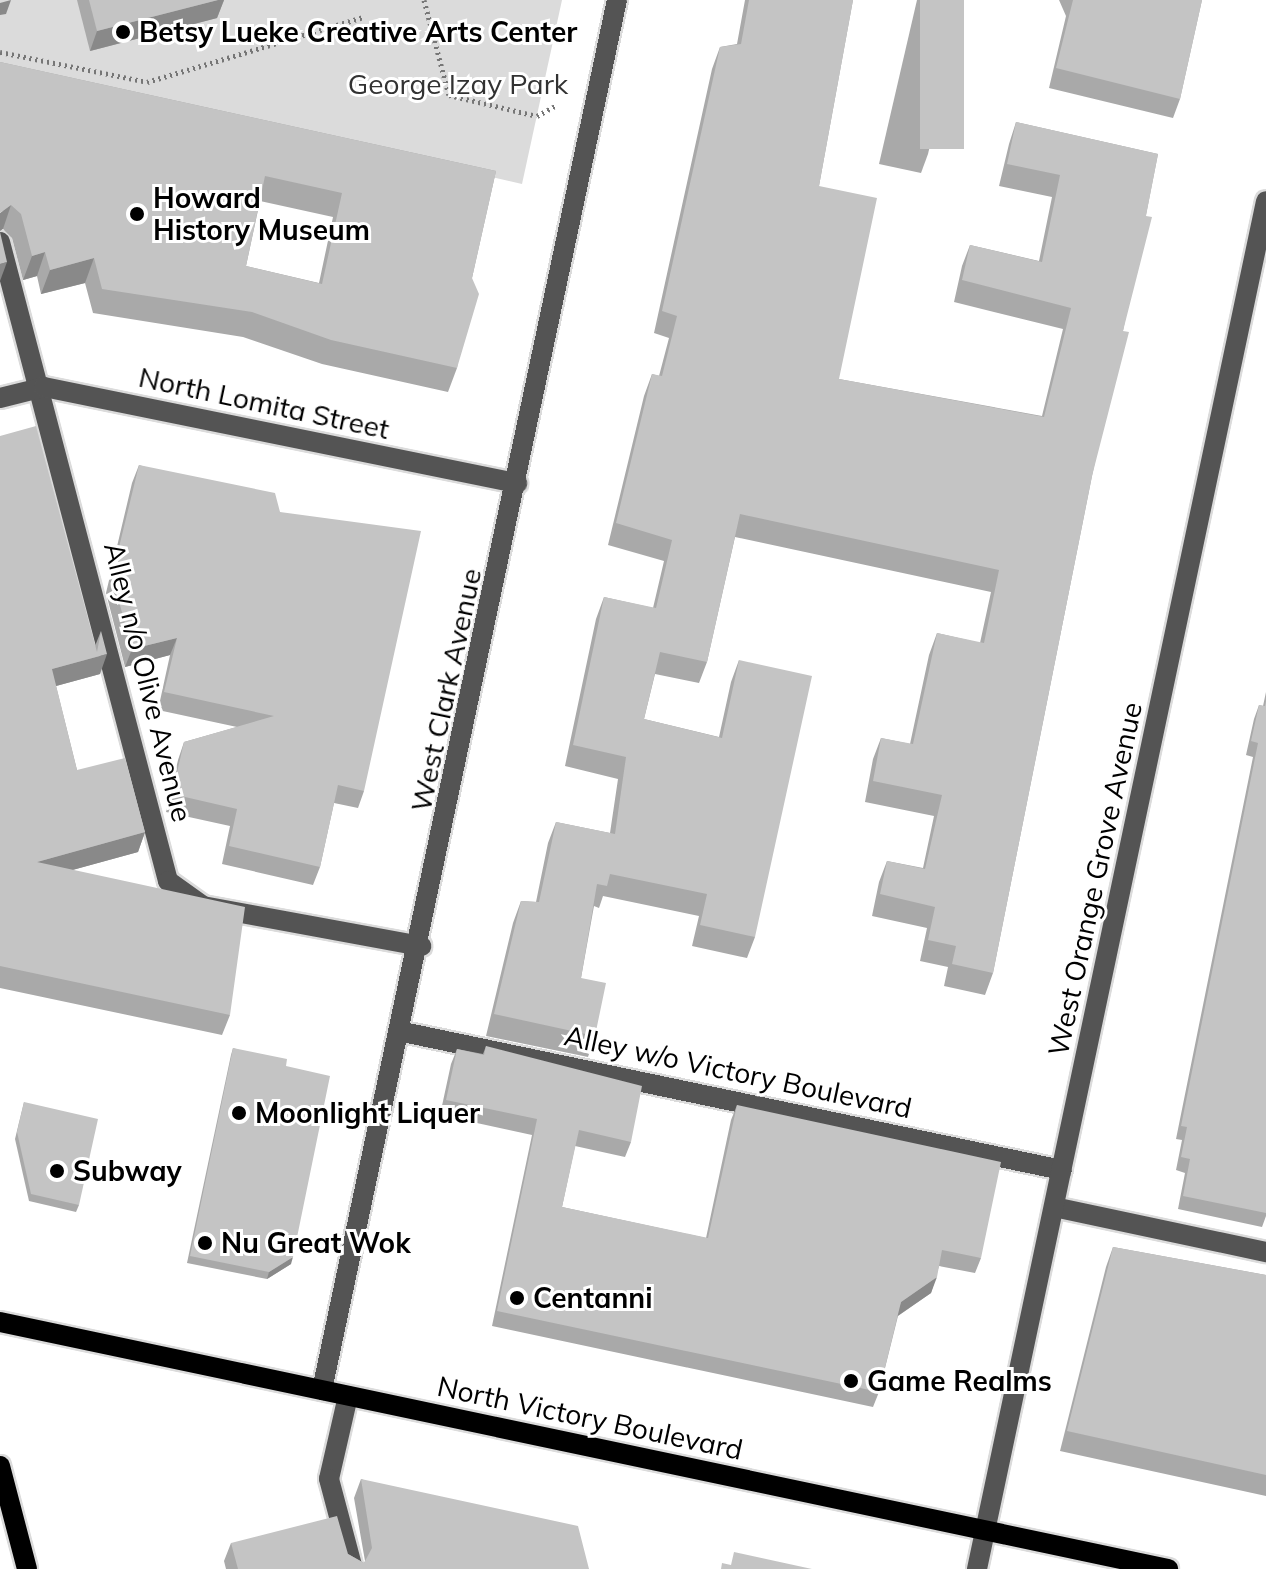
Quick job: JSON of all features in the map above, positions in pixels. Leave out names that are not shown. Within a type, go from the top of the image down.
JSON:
[{"type":"main road","name":"North Victory Boulevard","points":[[0,1322],[1168,1569]]},
{"type":"main road","points":[[0,1466],[27,1569]]},
{"type":"street","name":"West Clark Avenue","points":[[322,1390],[403,1032],[617,0]]},
{"type":"street","name":"West Orange Grove Avenue","points":[[977,1569],[1266,201]]},
{"type":"street","name":"Alley n/o Olive Avenue","points":[[0,242],[44,387],[168,881],[203,906],[421,946]]},
{"type":"street","name":"North Lomita Street","points":[[0,398],[44,387],[517,483]]},
{"type":"street","name":"Alley w/o Victory Boulevard","points":[[403,1032],[1062,1170]]},
{"type":"street","points":[[1054,1207],[1266,1252]]},
{"type":"street","points":[[348,1396],[329,1479],[353,1569]]},
{"type":"path","points":[[424,0],[449,95],[537,116],[557,105]]},
{"type":"path","points":[[0,52],[147,82],[364,17]]},
{"type":"green space","name":"George Izay Park","points":[[0,0],[562,0],[522,184],[0,63]]},
{"type":"building","points":[[89,0],[218,0],[97,31]]},
{"type":"building","points":[[749,0],[853,0],[819,186],[877,198],[839,379],[1044,417],[1071,308],[962,280],[970,245],[1042,262],[1060,175],[1007,164],[1016,122],[1158,154],[1146,216],[1152,217],[1123,331],[1129,332],[1092,476],[993,973],[952,964],[956,946],[928,940],[935,907],[880,894],[887,861],[925,869],[942,795],[873,781],[881,738],[913,744],[937,633],[984,643],[999,570],[740,514],[707,662],[660,652],[644,719],[722,738],[739,660],[812,676],[755,937],[700,925],[707,894],[610,874],[607,886],[597,884],[581,978],[606,983],[595,1036],[494,1014],[521,901],[539,902],[556,822],[615,834],[626,757],[573,745],[604,597],[656,608],[672,540],[616,523],[652,374],[662,376],[677,316],[662,311],[720,47],[741,44]]},
{"type":"building","points":[[920,0],[964,0],[964,149],[920,149]]},
{"type":"building","points":[[1073,0],[1202,0],[1180,99],[1056,68]]},
{"type":"building","points":[[0,62],[496,171],[472,278],[479,294],[457,368],[331,340],[252,312],[102,289],[94,258],[50,270],[45,252],[32,256],[21,214],[11,205],[0,213]],"holes":[[[265,176],[342,193],[322,284],[246,266]]]},
{"type":"building","points":[[0,232],[7,262],[0,264]]},
{"type":"building","points":[[36,426],[97,652],[101,631],[107,654],[52,669],[77,770],[125,758],[145,832],[37,862],[245,907],[230,1015],[0,966],[0,436]]},
{"type":"building","points":[[139,465],[275,493],[280,512],[421,531],[364,791],[338,785],[320,867],[229,846],[237,809],[172,794],[184,742],[274,716],[164,692],[177,638],[132,649],[112,576]]},
{"type":"building","points":[[1266,701],[1266,1213],[1183,1196],[1190,1159],[1181,1157],[1187,1127],[1181,1126],[1258,743],[1251,741],[1259,705],[1265,706]]},
{"type":"building","points":[[486,1046],[642,1086],[631,1142],[579,1130],[562,1207],[708,1238],[737,1105],[1001,1162],[981,1258],[942,1250],[937,1277],[901,1302],[879,1392],[497,1311],[537,1119],[446,1100],[457,1049],[484,1055]]},
{"type":"building","points":[[233,1048],[287,1059],[286,1066],[330,1076],[293,1257],[269,1272],[190,1256]]},
{"type":"building","points":[[24,1102],[98,1119],[79,1205],[31,1194],[17,1132]]},
{"type":"building","points":[[1113,1247],[1266,1275],[1266,1475],[1067,1431]]},
{"type":"building","points":[[361,1479],[578,1526],[589,1569],[238,1569],[231,1543],[337,1516],[348,1554],[364,1563],[372,1548]]},
{"type":"building","points":[[734,1552],[812,1569],[721,1569],[722,1563],[731,1565]]},
{"type":"place","name":"Betsy Lueke Creative Arts Center","points":[[123,32]]},
{"type":"place","name":"Howard History Museum","points":[[137,214]]},
{"type":"place","name":"Moonlight Liquer","points":[[239,1113]]},
{"type":"place","name":"Subway","points":[[57,1171]]},
{"type":"place","name":"Nu Great Wok","points":[[205,1243]]},
{"type":"place","name":"Centanni","points":[[517,1298]]},
{"type":"place","name":"Game Realms","points":[[851,1381]]}]
